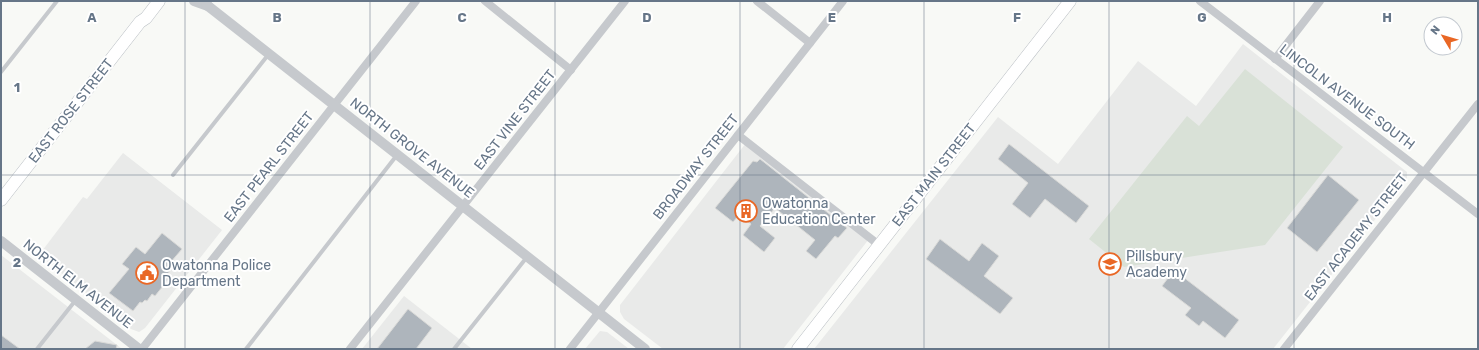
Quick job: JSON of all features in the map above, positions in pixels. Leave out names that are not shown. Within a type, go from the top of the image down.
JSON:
[{"type":"main road","name":"EAST ROSE STREET","points":[[140,22],[141,15],[150,1]]},
{"type":"main road","name":"EAST ROSE STREET","points":[[1,200],[140,22],[146,18],[159,1]]},
{"type":"main road","name":"EAST MAIN STREET","points":[[798,349],[1070,1]]},
{"type":"street","name":"NORTH GROVE AVENUE","points":[[194,1],[206,4],[645,349]]},
{"type":"street","name":"EAST PEARL STREET","points":[[142,349],[416,1]]},
{"type":"street","points":[[485,1],[571,70]]},
{"type":"street","name":"EAST VINE STREET","points":[[350,349],[625,1]]},
{"type":"street","points":[[757,1],[810,43]]},
{"type":"street","name":"BROADWAY STREET","points":[[570,349],[843,1]]},
{"type":"street","name":"LINCOLN AVENUE SOUTH","points":[[1200,1],[1478,214]]},
{"type":"street","points":[[1275,58],[1320,1]]},
{"type":"street","name":"EAST ACADEMY STREET","points":[[1284,349],[1478,104]]},
{"type":"street","points":[[738,135],[879,245]]},
{"type":"street","name":"NORTH ELM AVENUE","points":[[1,241],[139,349]]},
{"type":"lane","points":[[1,72],[57,1]]},
{"type":"lane","points":[[173,175],[269,54]]},
{"type":"lane","points":[[246,349],[398,155]]},
{"type":"lane","points":[[454,349],[527,256]]},
{"type":"lane","points":[[37,349],[76,300]]},
{"type":"shaded area","name":"Pillsbury Academy","points":[[1243,44],[1407,172],[1407,179],[1273,349],[814,349],[998,117],[1058,164],[1138,61],[1196,106]]},
{"type":"shaded area","points":[[1245,69],[1343,147],[1265,245],[1124,267],[1089,239],[1187,116],[1199,126]]},
{"type":"shaded area","points":[[746,143],[869,239],[783,349],[663,349],[624,319],[620,312],[620,305]]},
{"type":"shaded area","points":[[123,153],[222,230],[145,328],[139,332],[131,329],[39,255],[83,197],[87,199]]},
{"type":"shaded area","points":[[1,255],[117,345],[122,349],[1,349]]},
{"type":"shaded area","points":[[404,296],[472,349],[362,349]]},
{"type":"shaded area","points":[[600,331],[607,332],[629,349],[585,349]]},
{"type":"building","points":[[1009,144],[1089,206],[1076,223],[1045,199],[1030,218],[1012,204],[1028,183],[998,159]]},
{"type":"building","name":"Owatonna Education Center","points":[[760,159],[847,228],[838,238],[835,236],[816,259],[806,251],[815,240],[775,208],[760,226],[775,238],[764,252],[743,235],[751,224],[739,215],[733,222],[715,208],[753,161],[757,162]]},
{"type":"building","points":[[1328,175],[1359,200],[1317,252],[1287,228]]},
{"type":"building","name":"Owatonna Police Department","points":[[162,233],[182,249],[170,263],[173,265],[168,274],[171,276],[155,296],[152,294],[147,301],[145,300],[142,303],[140,302],[133,311],[109,293],[129,269],[122,264],[136,247],[145,254]]},
{"type":"building","points":[[940,239],[969,261],[982,243],[999,256],[984,276],[1013,298],[1000,314],[926,259]]},
{"type":"building","points":[[1174,270],[1239,320],[1225,338],[1203,321],[1199,326],[1185,315],[1191,308],[1162,286]]},
{"type":"building","points":[[408,309],[432,328],[416,349],[377,349]]},
{"type":"building","points":[[1,335],[20,349],[1,349]]},
{"type":"building","points":[[95,341],[117,345],[116,349],[85,349]]},
{"type":"place","name":"Owatonna Education Center","points":[[746,211]]},
{"type":"place","name":"Pillsbury Academy","points":[[1110,264]]},
{"type":"place","name":"Owatonna Police Department","points":[[147,273]]}]
